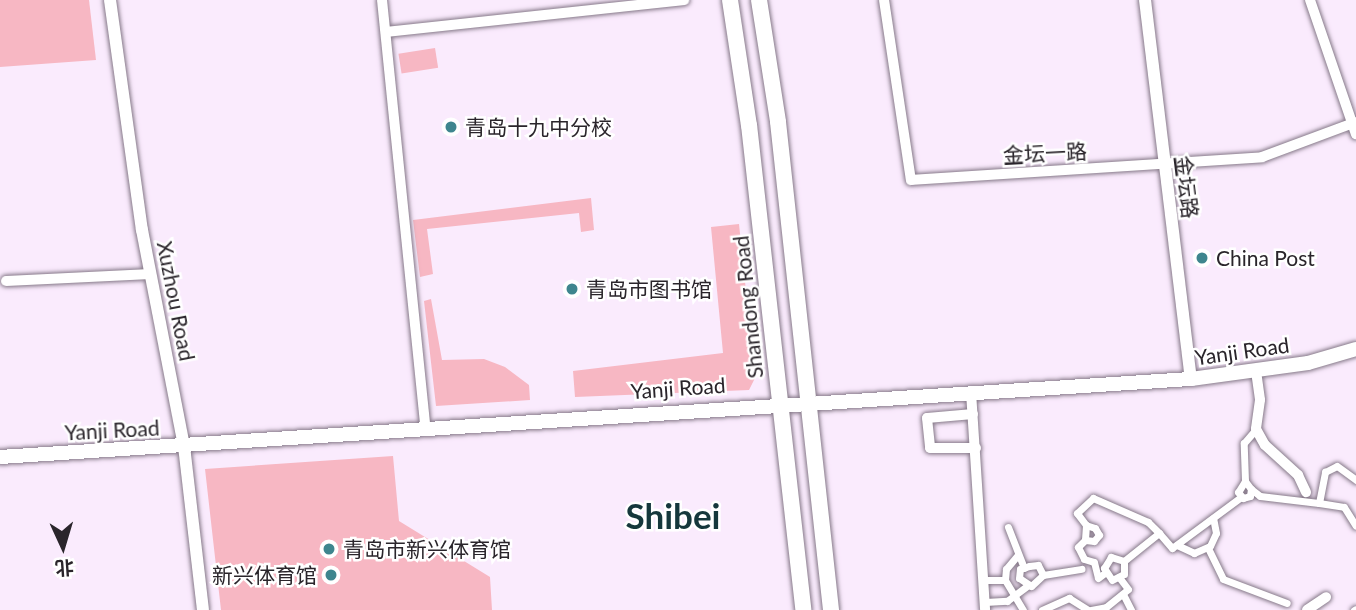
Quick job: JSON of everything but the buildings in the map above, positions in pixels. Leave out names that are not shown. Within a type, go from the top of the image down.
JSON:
[{"type":"main road","name":"Shandong Road","points":[[730,0],[749,125],[803,610]]},
{"type":"main road","points":[[759,0],[778,122],[831,610]]},
{"type":"main road","name":"Yanji Road","points":[[0,457],[780,403],[1191,379],[1255,371],[1356,349]]},
{"type":"street","name":"Xuzhou Road","points":[[110,0],[151,274],[184,446],[203,610]]},
{"type":"street","points":[[382,0],[425,427]]},
{"type":"street","points":[[386,32],[684,0]]},
{"type":"street","name":"金坛一路","points":[[884,0],[911,180],[1262,158],[1355,126]]},
{"type":"street","name":"金坛路","points":[[1144,0],[1191,379]]},
{"type":"street","points":[[1310,0],[1355,126]]},
{"type":"street","points":[[6,281],[151,274]]},
{"type":"street","points":[[1241,496],[1238,492],[1245,481],[1244,443],[1256,429],[1260,400],[1255,371]]},
{"type":"street","points":[[971,392],[985,606],[1007,601],[1043,575],[1082,569],[1092,570],[1098,578],[1106,572]]},
{"type":"street","points":[[973,414],[927,418],[930,449],[976,448]]},
{"type":"street","points":[[1256,429],[1265,445],[1298,475],[1306,492]]},
{"type":"street","points":[[1319,503],[1325,472],[1337,466],[1356,480]]},
{"type":"street","points":[[1245,481],[1260,496],[1344,507],[1356,526]]},
{"type":"street","points":[[1085,540],[1094,541],[1099,535],[1095,528],[1086,525],[1077,513],[1093,498],[1148,522],[1172,548],[1241,496],[1250,496],[1251,489]]},
{"type":"street","points":[[1177,545],[1194,553],[1208,548],[1216,533],[1213,518]]},
{"type":"street","points":[[1082,569],[1084,559],[1078,547],[1085,540],[1086,525]]},
{"type":"street","points":[[1008,527],[1017,556],[1024,568]]},
{"type":"street","points":[[1124,561],[1159,534]]},
{"type":"street","points":[[1208,548],[1223,579],[1287,603]]},
{"type":"street","points":[[1017,556],[1006,569],[1005,580],[1016,594],[1023,610]]},
{"type":"street","points":[[1111,557],[1124,561],[1124,575],[1112,580],[1104,568],[1111,557]]},
{"type":"street","points":[[1084,559],[1094,562],[1092,570]]},
{"type":"street","points":[[1024,568],[1038,565],[1043,575]]},
{"type":"street","points":[[1024,568],[1019,578],[1028,585]]},
{"type":"street","points":[[1042,610],[1069,598],[1089,610],[1106,607],[1128,589],[1119,577]]},
{"type":"street","points":[[984,580],[1005,580]]},
{"type":"street","points":[[1123,594],[1131,610]]},
{"type":"street","points":[[1307,610],[1326,597]]},
{"type":"shaded area","points":[[0,0],[89,0],[96,60],[0,67]]},
{"type":"shaded area","points":[[435,48],[438,68],[402,74],[398,54]]},
{"type":"shaded area","points":[[591,198],[594,230],[581,232],[579,213],[427,229],[433,274],[420,277],[413,220]]},
{"type":"shaded area","points":[[739,224],[755,378],[749,390],[575,397],[573,371],[723,353],[711,227]]},
{"type":"shaded area","points":[[431,299],[442,360],[484,359],[505,367],[529,385],[530,400],[436,406],[424,301]]},
{"type":"shaded area","name":"青岛市新兴体育馆","points":[[393,456],[399,521],[490,577],[492,610],[221,610],[205,469]]},
{"type":"place","name":"青岛十九中分校","points":[[451,127]]},
{"type":"place","name":"China Post","points":[[1202,258]]},
{"type":"place","name":"青岛市图书馆","points":[[572,289]]},
{"type":"place","name":"青岛市新兴体育馆","points":[[329,549]]},
{"type":"place","name":"新兴体育馆","points":[[331,575]]},
{"type":"district","name":"Shibei","points":[[673,515]]}]
